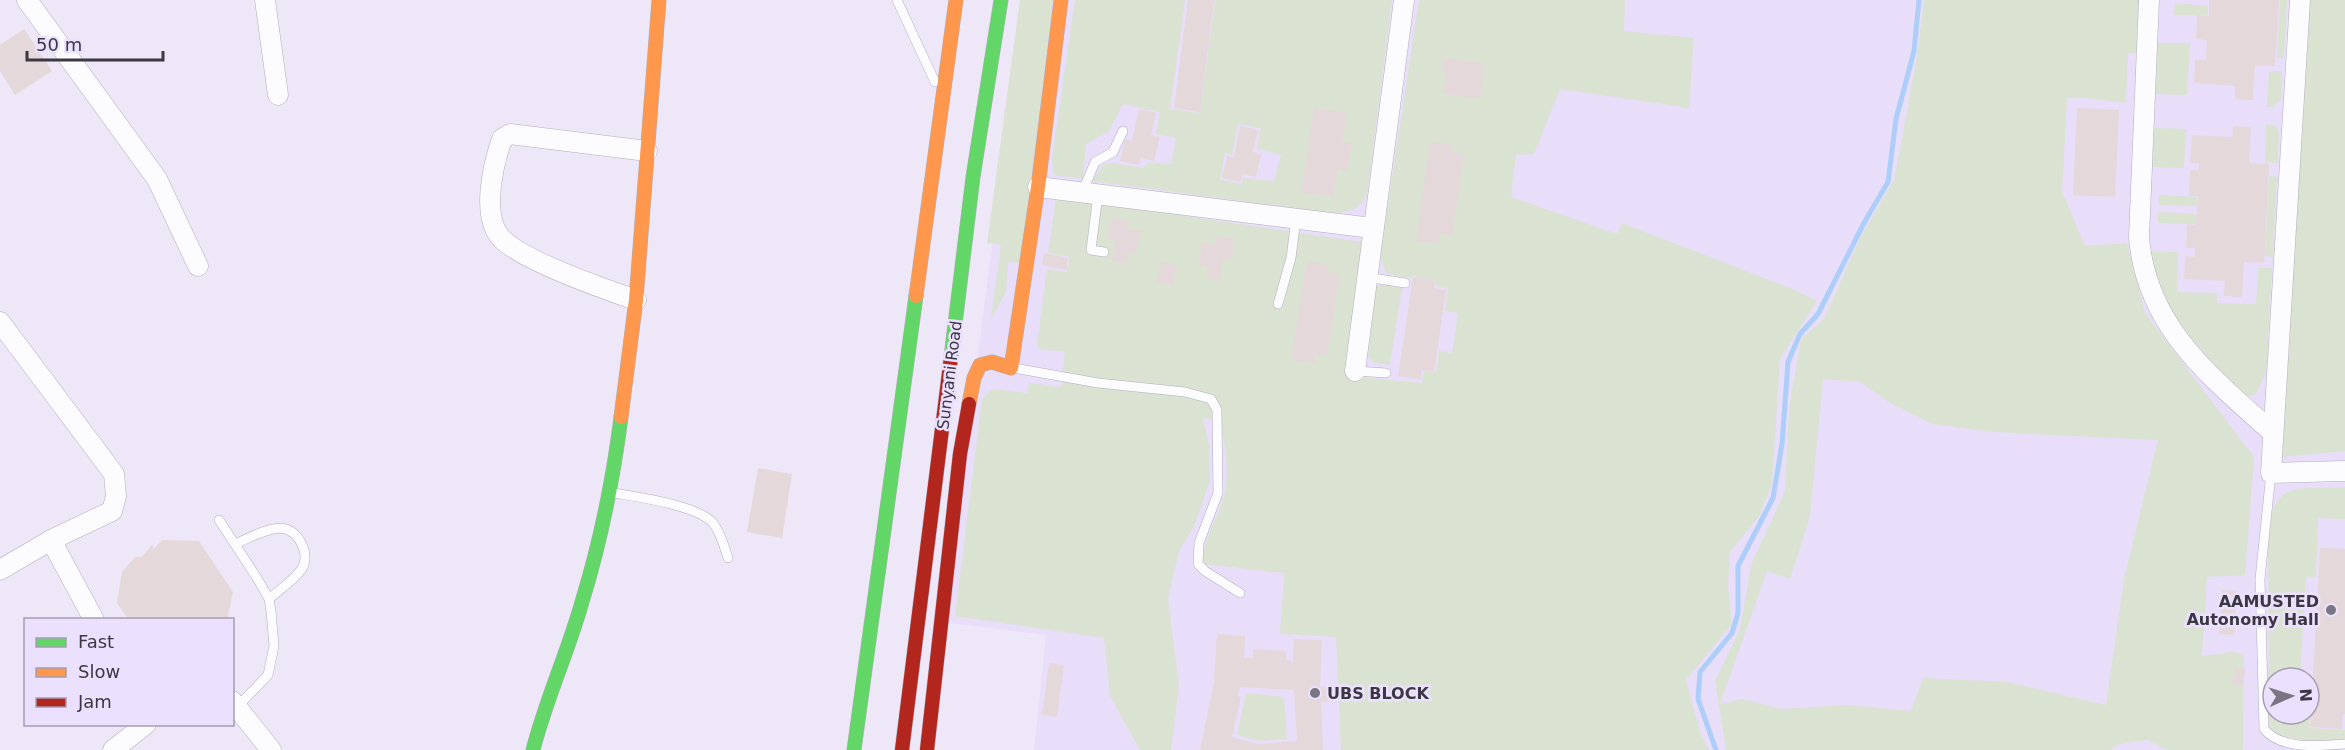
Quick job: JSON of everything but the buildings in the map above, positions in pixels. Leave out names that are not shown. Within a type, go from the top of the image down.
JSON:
[{"type":"street","points":[[27,0],[157,180],[198,266]]},
{"type":"street","points":[[265,0],[279,95]]},
{"type":"street","points":[[533,750],[541,718],[582,603],[611,493],[636,300],[659,0]]},
{"type":"street","points":[[854,750],[956,0]]},
{"type":"street","name":"Sunyani Road","points":[[902,750],[973,177],[1001,0]]},
{"type":"street","points":[[927,750],[960,454],[974,378],[980,365],[993,362],[1011,368],[1038,187],[1061,0]]},
{"type":"street","points":[[1355,371],[1372,228],[1404,0]]},
{"type":"street","points":[[2149,0],[2139,237],[2141,266],[2153,300],[2175,335],[2202,369],[2273,433]]},
{"type":"street","points":[[2300,0],[2271,473],[2345,471]]},
{"type":"street","points":[[636,300],[537,260],[501,240],[490,215],[491,184],[502,139],[510,134],[647,151]]},
{"type":"street","points":[[1038,187],[1372,228]]},
{"type":"street","points":[[0,322],[114,474],[116,496],[112,512],[51,540],[0,570]]},
{"type":"street","points":[[51,540],[93,618]]},
{"type":"street","points":[[235,704],[271,750]]},
{"type":"street","points":[[113,750],[143,726]]},
{"type":"lane","points":[[897,0],[942,95]]},
{"type":"lane","points":[[1104,252],[1091,250],[1090,194],[1095,162],[1113,152],[1123,131]]},
{"type":"lane","points":[[1278,304],[1291,258],[1296,219]]},
{"type":"lane","points":[[1366,277],[1405,283]]},
{"type":"lane","points":[[1011,368],[1098,383],[1185,392],[1211,399],[1217,410],[1218,493],[1199,543],[1198,564],[1205,572],[1240,592]]},
{"type":"lane","points":[[1355,371],[1386,374]]},
{"type":"lane","points":[[2271,473],[2260,579],[2264,729],[2270,737],[2291,745],[2345,744]]},
{"type":"lane","points":[[611,493],[655,499],[711,520],[719,531],[728,558]]},
{"type":"lane","points":[[219,520],[269,598],[274,646],[268,675],[235,704]]},
{"type":"lane","points":[[235,544],[279,527],[292,531],[298,539],[305,557],[301,570],[269,598]]},
{"type":"shaded area","points":[[1024,0],[2345,0],[2345,750],[1034,750],[1046,635],[943,622]]},
{"type":"green space","points":[[1020,0],[1053,0],[1021,263],[1008,262],[1006,292],[991,319],[1001,245],[987,243]]},
{"type":"green space","points":[[1075,0],[1185,0],[1170,109],[1200,113],[1215,0],[1392,0],[1367,194],[1353,210],[1332,213],[1092,181],[1104,164],[1114,163],[1143,168],[1149,162],[1171,164],[1176,138],[1156,134],[1160,112],[1123,104],[1109,131],[1086,144],[1083,179],[1054,175],[1052,159]],"holes":[[[1238,124],[1260,128],[1257,149],[1281,155],[1274,181],[1243,178],[1242,184],[1220,180],[1225,153],[1232,155]]]},
{"type":"green space","points":[[1419,0],[1625,0],[1624,31],[1694,38],[1689,108],[1560,89],[1534,154],[1516,155],[1511,197],[1617,234],[1622,223],[1795,290],[1817,301],[1780,359],[1772,483],[1760,515],[1730,552],[1728,587],[1732,624],[1686,680],[1701,735],[1709,750],[1341,750],[1336,637],[1280,634],[1284,573],[1203,564],[1206,545],[1224,497],[1227,479],[1221,420],[1203,418],[1209,445],[1210,480],[1195,524],[1179,551],[1168,599],[1179,686],[1171,750],[1140,750],[1110,696],[1104,638],[955,616],[982,399],[992,389],[1027,393],[1029,383],[1061,387],[1065,351],[1040,350],[1037,345],[1047,269],[1067,272],[1070,257],[1048,253],[1056,197],[1362,242],[1348,376],[1422,383],[1424,371],[1436,373],[1439,351],[1452,353],[1458,313],[1445,311],[1448,288],[1436,286],[1436,280],[1412,276],[1412,279],[1386,273],[1380,257]]},
{"type":"green space","points":[[1924,0],[2140,0],[2137,53],[2128,53],[2126,103],[2067,98],[2062,191],[2085,246],[2127,243],[2145,313],[2254,457],[2245,575],[2207,577],[2202,656],[2233,652],[2244,655],[2243,750],[2167,750],[2147,740],[2118,744],[2111,750],[1726,750],[1715,681],[1740,629],[1751,565],[1785,491],[1789,408],[1801,339],[1824,319],[1860,238],[1894,180],[1917,57]],"holes":[[[1823,379],[1860,382],[1890,403],[1932,424],[1993,432],[2158,440],[2124,579],[2106,705],[2007,682],[1923,678],[1911,711],[1848,705],[1782,709],[1742,699],[1720,704],[1767,571],[1790,579],[1810,516]]]},
{"type":"green space","points":[[2280,0],[2287,0],[2284,58],[2277,58]]},
{"type":"green space","points":[[2308,0],[2345,0],[2345,451],[2281,457]]},
{"type":"green space","points":[[2175,3],[2208,6],[2208,15],[2174,15]]},
{"type":"green space","points":[[2157,43],[2190,43],[2187,95],[2156,94]]},
{"type":"green space","points":[[2269,71],[2282,71],[2281,99],[2273,107],[2267,107]]},
{"type":"green space","points":[[2266,124],[2276,126],[2279,133],[2278,163],[2265,162]]},
{"type":"green space","points":[[2154,128],[2186,129],[2184,168],[2152,167]]},
{"type":"green space","points":[[2269,176],[2277,177],[2273,257],[2265,256]]},
{"type":"green space","points":[[2159,195],[2197,197],[2197,206],[2159,205]]},
{"type":"green space","points":[[2158,212],[2196,214],[2196,224],[2158,223]]},
{"type":"green space","points":[[2149,251],[2178,252],[2177,292],[2217,293],[2217,303],[2256,304],[2258,268],[2272,268],[2266,372],[2256,394],[2250,396],[2240,394],[2171,311],[2153,272]]},
{"type":"green space","points":[[1383,284],[1402,288],[1390,365],[1374,363],[1368,356],[1376,287]]},
{"type":"green space","points":[[2345,487],[2345,519],[2318,518],[2316,577],[2306,577],[2301,666],[2269,666],[2268,529],[2277,501],[2293,490]]},
{"type":"green space","points":[[1246,693],[1284,697],[1287,739],[1260,741],[1237,735]]},
{"type":"green space","points":[[2270,726],[2309,726],[2309,728],[2345,730],[2345,739],[2341,742],[2300,740],[2281,735]]},
{"type":"waterway","points":[[1716,750],[1698,699],[1700,672],[1732,633],[1738,613],[1738,566],[1773,498],[1782,444],[1788,362],[1800,334],[1818,314],[1865,221],[1888,182],[1896,119],[1914,51],[1919,0]]},
{"type":"traffic: fast","points":[[951,357],[973,177],[1001,0]]},
{"type":"traffic: fast","points":[[854,750],[916,296]]},
{"type":"traffic: fast","points":[[533,750],[595,556],[610,487],[621,417]]},
{"type":"traffic: slow","points":[[621,417],[636,300],[659,0]]},
{"type":"traffic: slow","points":[[916,296],[956,0]]},
{"type":"traffic: slow","points":[[969,404],[974,378],[980,365],[992,362],[1011,368],[1038,187],[1061,0]]},
{"type":"traffic: jam","points":[[902,750],[951,357]]},
{"type":"traffic: jam","points":[[927,750],[960,454],[969,404]]},
{"type":"place","name":"AAMUSTED Autonomy Hall","points":[[2331,610]]},
{"type":"place","name":"UBS BLOCK","points":[[1315,693]]}]
